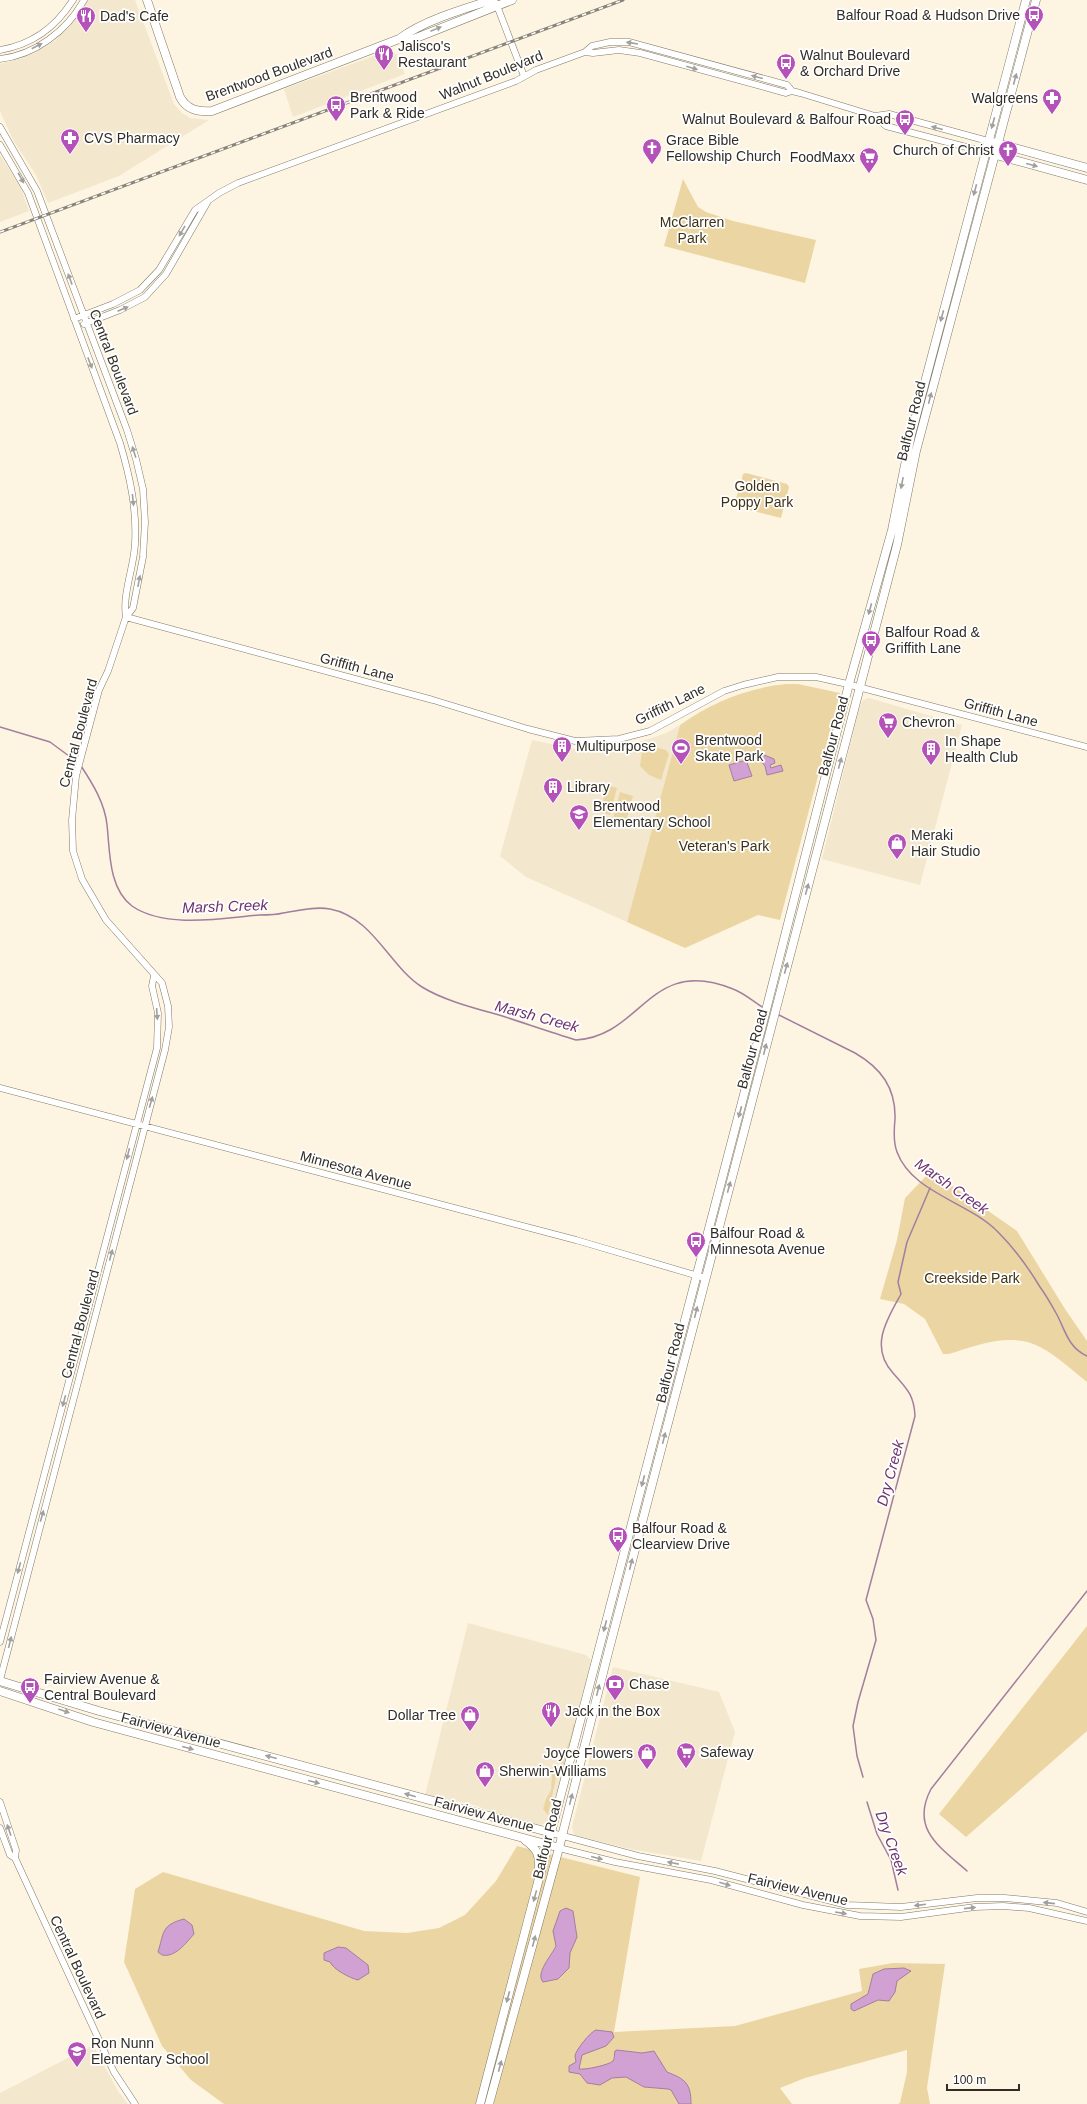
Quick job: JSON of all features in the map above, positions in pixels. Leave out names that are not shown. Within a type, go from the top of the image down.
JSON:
[{"type":"main road","name":"Brentwood Boulevard","points":[[147,0],[180,97],[188,107],[198,111],[212,111],[399,39],[411,40],[494,2],[512,0]]},
{"type":"main road","name":"Balfour Road","points":[[480,2104],[769,1001],[849,684],[892,530],[911,435],[1026,0]]},
{"type":"main road","name":"Balfour Road","points":[[489,2104],[560,1848],[705,1278],[897,545],[916,451],[1036,0]]},
{"type":"main road","name":"Walnut Boulevard","points":[[988,141],[1087,168]]},
{"type":"main road","name":"Walnut Boulevard","points":[[985,152],[1087,180]]},
{"type":"main road","points":[[965,231],[964,246],[969,250]]},
{"type":"main road","points":[[959,252],[965,265]]},
{"type":"main road","name":"Fairview Avenue","points":[[0,1681],[99,1711],[552,1833]]},
{"type":"main road","name":"Fairview Avenue","points":[[0,1691],[94,1722],[560,1848]]},
{"type":"main road","points":[[329,1786],[350,1786],[361,1781]]},
{"type":"main road","points":[[412,1809],[418,1806],[452,1815],[461,1809]]},
{"type":"main road","points":[[523,1838],[533,1847],[538,1855],[539,1880]]},
{"type":"street","points":[[0,50],[23,44],[46,31],[63,15],[73,0]]},
{"type":"street","points":[[0,59],[27,51],[51,38],[72,18],[84,0]]},
{"type":"street","points":[[494,2],[524,76]]},
{"type":"street","name":"Walnut Boulevard","points":[[74,319],[131,295],[148,282],[164,262],[195,210],[207,203],[219,193],[238,184],[488,92],[536,70],[585,52],[592,46],[610,42],[629,42],[787,85],[792,91],[875,116],[889,114],[988,141]]},
{"type":"street","name":"Walnut Boulevard","points":[[875,116],[886,126],[985,152]]},
{"type":"street","name":"Central Boulevard","points":[[0,127],[30,177],[36,191],[127,430],[136,459],[142,489],[145,522],[143,557],[133,608],[126,616],[108,671],[99,690],[76,776],[72,820],[73,851],[77,866],[106,920],[139,955],[154,976],[162,983],[168,1006],[169,1027],[165,1050],[0,1681]]},
{"type":"street","points":[[0,146],[9,144]]},
{"type":"street","name":"Central Boulevard","points":[[0,146],[3,154],[28,193],[120,443],[131,482],[135,513],[135,544],[130,578],[123,605],[126,616]]},
{"type":"street","points":[[3,154],[13,150]]},
{"type":"street","name":"Walnut Boulevard","points":[[77,327],[127,308],[145,297],[166,274],[207,203]]},
{"type":"street","name":"Griffith Lane","points":[[126,616],[433,700],[528,729],[575,741],[619,739],[650,731],[724,692],[743,685],[778,676],[816,678],[849,684],[1087,747]]},
{"type":"street","name":"Central Boulevard","points":[[0,1642],[157,1048],[158,1013],[152,986],[154,976]]},
{"type":"street","name":"Minnesota Avenue","points":[[0,1088],[564,1237],[705,1278]]},
{"type":"street","name":"Central Boulevard","points":[[0,1802],[16,1850],[15,1858],[114,2072],[135,2104]]},
{"type":"street","name":"Central Boulevard","points":[[0,1828],[10,1855],[15,1858]]},
{"type":"street","name":"Fairview Avenue","points":[[552,1833],[638,1856],[714,1871],[847,1905],[901,1907],[977,1898],[1005,1898],[1057,1903],[1087,1912]]},
{"type":"street","name":"Fairview Avenue","points":[[560,1848],[614,1862],[711,1880],[803,1905],[860,1916],[901,1917],[975,1907],[1003,1906],[1035,1909],[1087,1921]]},
{"type":"shaded area","points":[[88,0],[135,0],[174,104],[182,113],[190,118],[209,120],[119,176],[48,203],[36,175],[13,140],[0,111],[0,64],[22,58],[55,41]]},
{"type":"shaded area","points":[[390,50],[396,54],[405,74],[293,117],[284,89]]},
{"type":"shaded area","points":[[0,155],[20,186],[29,211],[0,222]]},
{"type":"shaded area","points":[[869,698],[962,725],[920,885],[822,859],[859,709],[863,700]]},
{"type":"shaded area","name":"Brentwood Elementary School","points":[[680,725],[627,922],[526,877],[500,856],[532,740],[575,749],[634,744],[666,733]]},
{"type":"shaded area","points":[[762,754],[774,759],[775,763],[770,765],[771,768],[781,765],[783,771],[767,775],[765,766],[758,757]]},
{"type":"shaded area","points":[[746,760],[752,776],[734,781],[729,765]]},
{"type":"shaded area","points":[[468,1623],[586,1655],[591,1660],[567,1757],[549,1820],[542,1825],[521,1821],[470,1804],[425,1795]]},
{"type":"shaded area","points":[[613,1667],[719,1692],[735,1732],[701,1861],[630,1849],[574,1835],[572,1827]]},
{"type":"shaded area","points":[[566,1908],[573,1911],[577,1937],[570,1953],[569,1968],[558,1979],[543,1982],[541,1974],[556,1946],[553,1931],[560,1911]]},
{"type":"shaded area","points":[[184,1919],[192,1925],[194,1934],[176,1952],[162,1955],[158,1952],[167,1927]]},
{"type":"shaded area","points":[[338,1947],[346,1948],[368,1965],[369,1973],[358,1980],[342,1973],[330,1962],[324,1960],[324,1953]]},
{"type":"shaded area","points":[[904,1968],[911,1971],[897,1981],[895,1992],[889,2001],[878,2000],[854,2011],[851,2009],[851,2004],[868,1994],[873,1974],[884,1969]]},
{"type":"shaded area","points":[[596,2030],[612,2032],[614,2037],[606,2046],[582,2055],[579,2069],[597,2067],[611,2063],[614,2060],[615,2051],[617,2050],[642,2053],[654,2051],[667,2072],[686,2083],[690,2091],[691,2104],[679,2104],[671,2090],[644,2087],[626,2077],[612,2078],[600,2085],[587,2083],[580,2074],[569,2072],[569,2066],[576,2062],[575,2056],[580,2046],[587,2037]]},
{"type":"shaded area","name":"Ron Nunn Elementary School","points":[[93,2045],[118,2091],[128,2104],[0,2104],[0,2093]]},
{"type":"green space","name":"McClarren Park","points":[[683,179],[698,207],[706,212],[733,221],[816,240],[805,283],[664,246]]},
{"type":"green space","name":"Golden Poppy Park","points":[[746,473],[787,484],[789,487],[781,518],[734,506],[743,474]]},
{"type":"green space","name":"Veteran's Park","points":[[786,684],[798,684],[840,693],[780,920],[758,915],[685,948],[627,922],[680,725],[705,709],[730,697],[757,689]]},
{"type":"green space","points":[[643,744],[666,750],[669,754],[661,780],[649,775],[640,766]]},
{"type":"green space","points":[[607,785],[617,788],[610,815],[600,812]]},
{"type":"green space","points":[[620,792],[633,796],[626,822],[613,818]]},
{"type":"green space","name":"Creekside Park","points":[[931,1171],[1017,1231],[1065,1309],[1087,1341],[1087,1382],[1060,1360],[1042,1348],[1019,1340],[996,1341],[949,1354],[943,1354],[925,1319],[904,1304],[880,1299],[897,1240],[905,1198]]},
{"type":"green space","points":[[1087,1626],[1087,1731],[966,1837],[939,1814]]},
{"type":"green space","points":[[575,1724],[561,1773],[561,1765],[571,1737],[573,1725]]},
{"type":"green space","points":[[558,1769],[548,1815],[543,1809],[551,1790],[552,1774]]},
{"type":"green space","points":[[517,1846],[640,1877],[614,2032],[735,2026],[862,1991],[859,1969],[893,1963],[945,1964],[927,2088],[930,2104],[898,2104],[900,2103],[907,2072],[907,2050],[805,2078],[780,2088],[792,2104],[224,2104],[191,2080],[162,2046],[124,1962],[135,1889],[163,1872],[364,1931],[407,1933],[439,1928],[465,1915],[496,1881]]},
{"type":"waterway","name":"Marsh Creek","points":[[0,727],[50,742],[77,762]]},
{"type":"waterway","name":"Marsh Creek","points":[[81,766],[94,787],[104,809],[110,857],[114,879],[118,889],[132,906],[145,913],[161,918],[177,920],[212,920],[259,915],[274,915],[312,908],[330,909],[345,914],[358,922],[380,943],[410,978],[430,992],[459,1003],[576,1040],[599,1035],[617,1026],[648,1000],[664,989],[682,982],[705,981],[733,989],[764,1008]]},
{"type":"waterway","name":"Marsh Creek","points":[[777,1014],[855,1053],[879,1072],[890,1088],[893,1098],[895,1108],[895,1144],[904,1166],[915,1178],[986,1222],[1004,1238],[1026,1265],[1046,1296],[1071,1343],[1081,1353],[1087,1356]]},
{"type":"waterway","name":"Dry Creek","points":[[863,1777],[857,1756],[853,1726],[858,1702],[876,1640],[873,1619],[866,1600],[915,1416],[911,1397],[886,1363],[882,1353],[881,1343],[890,1313],[901,1294],[898,1282],[907,1242],[930,1188]]},
{"type":"waterway","points":[[967,1871],[947,1854],[931,1836],[926,1826],[924,1815],[925,1803],[931,1789],[1087,1591]]},
{"type":"waterway","name":"Dry Creek","points":[[867,1802],[877,1834],[891,1860],[898,1890]]},
{"type":"railway","points":[[0,232],[623,0]]},
{"type":"place","name":"Balfour Road & Hudson Drive","points":[[1034,32]]},
{"type":"place","name":"Dad's Cafe","points":[[86,33]]},
{"type":"place","name":"Jalisco's Restaurant","points":[[384,71]]},
{"type":"place","name":"Walnut Boulevard & Orchard Drive","points":[[786,80]]},
{"type":"place","name":"Walgreens","points":[[1052,115]]},
{"type":"place","name":"Brentwood Park & Ride","points":[[336,122]]},
{"type":"place","name":"Walnut Boulevard & Balfour Road","points":[[905,136]]},
{"type":"place","name":"CVS Pharmacy","points":[[70,155]]},
{"type":"place","name":"Grace Bible Fellowship Church","points":[[652,165]]},
{"type":"place","name":"Church of Christ","points":[[1008,167]]},
{"type":"place","name":"FoodMaxx","points":[[869,174]]},
{"type":"place","name":"Balfour Road & Griffith Lane","points":[[871,657]]},
{"type":"place","name":"Chevron","points":[[888,739]]},
{"type":"place","name":"Multipurpose","points":[[562,763]]},
{"type":"place","name":"Brentwood Skate Park","points":[[681,765]]},
{"type":"place","name":"In Shape Health Club","points":[[931,766]]},
{"type":"place","name":"Library","points":[[553,804]]},
{"type":"place","name":"Brentwood Elementary School","points":[[579,831]]},
{"type":"place","name":"Meraki Hair Studio","points":[[897,860]]},
{"type":"place","name":"Balfour Road & Minnesota Avenue","points":[[696,1258]]},
{"type":"place","name":"Balfour Road & Clearview Drive","points":[[618,1553]]},
{"type":"place","name":"Chase","points":[[615,1701]]},
{"type":"place","name":"Fairview Avenue & Central Boulevard","points":[[30,1704]]},
{"type":"place","name":"Jack in the Box","points":[[551,1728]]},
{"type":"place","name":"Dollar Tree","points":[[470,1732]]},
{"type":"place","name":"Safeway","points":[[686,1769]]},
{"type":"place","name":"Joyce Flowers","points":[[647,1770]]},
{"type":"place","name":"Sherwin-Williams","points":[[485,1788]]},
{"type":"place","name":"Ron Nunn Elementary School","points":[[77,2068]]}]
